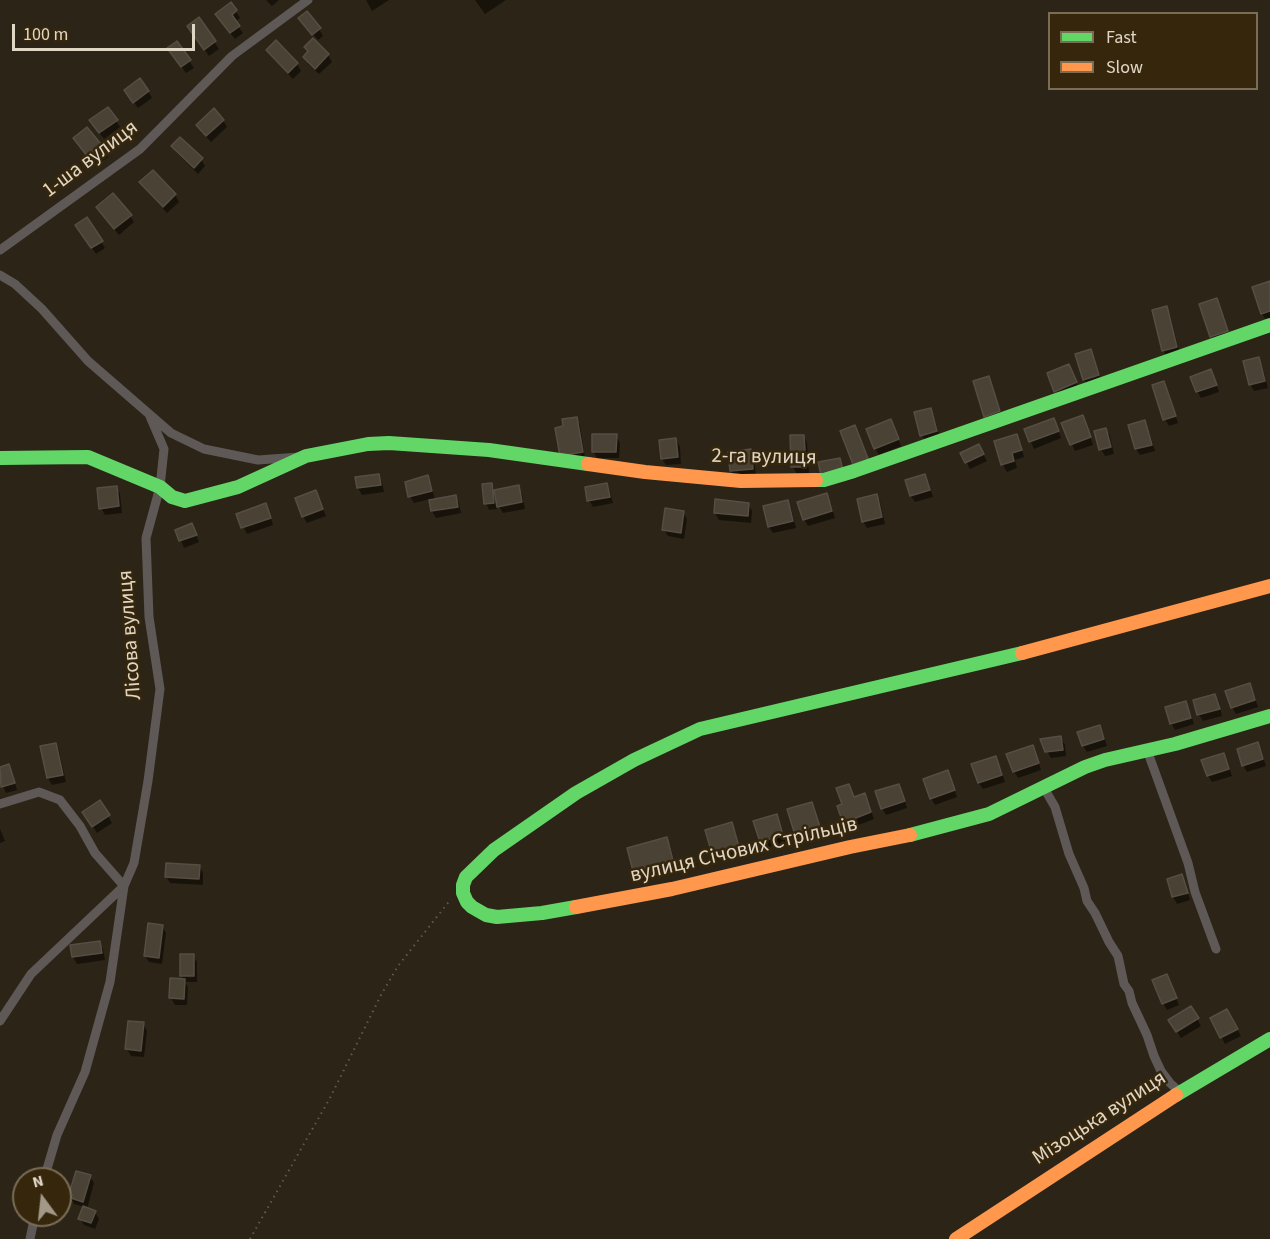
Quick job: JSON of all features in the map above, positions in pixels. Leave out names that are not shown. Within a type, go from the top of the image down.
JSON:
[{"type":"street","name":"1-ша вулиця","points":[[0,250],[140,149],[232,56],[308,0]]},
{"type":"street","name":"Лісова вулиця","points":[[0,275],[15,284],[42,309],[88,361],[149,414],[164,449],[160,486],[146,538],[149,617],[160,688],[148,781],[134,863],[124,886],[110,982],[85,1072],[57,1135],[48,1167]]},
{"type":"street","name":"2-га вулиця","points":[[149,414],[171,433],[204,450],[258,460],[306,456],[389,442],[489,450],[645,472],[730,480],[824,480],[1270,325]]},
{"type":"street","name":"2-га вулиця","points":[[160,486],[172,497],[185,501],[238,487],[306,456]]},
{"type":"street","points":[[0,458],[88,457],[160,486]]},
{"type":"street","points":[[463,885],[466,877],[494,850],[576,793],[634,760],[700,729],[1041,648],[1270,586]]},
{"type":"street","name":"вулиця Січових Стрільців","points":[[463,885],[463,893],[472,907],[486,915],[497,917],[568,909],[661,892],[905,836],[989,814],[1085,767],[1105,760],[1175,744],[1270,716]]},
{"type":"street","points":[[1147,750],[1216,949]]},
{"type":"street","points":[[1044,788],[1055,807],[1069,854],[1084,888],[1087,901],[1118,957],[1124,984],[1129,991],[1161,1071],[1180,1092]]},
{"type":"street","points":[[0,804],[39,792],[60,800],[80,826],[94,853],[124,886]]},
{"type":"street","name":"Лісова вулиця","points":[[0,1021],[31,974],[124,886]]},
{"type":"street","name":"Мізоцька вулиця","points":[[956,1239],[1180,1092],[1270,1039]]},
{"type":"path","points":[[250,1239],[330,1098],[381,995],[398,966],[463,885]]},
{"type":"building","points":[[231,2],[237,10],[232,15],[240,26],[230,33],[215,14]]},
{"type":"building","points":[[307,11],[321,28],[312,35],[298,18]]},
{"type":"building","points":[[199,17],[216,41],[204,50],[187,26]]},
{"type":"building","points":[[313,38],[329,54],[315,69],[303,57],[308,51],[304,47]]},
{"type":"building","points":[[276,40],[298,63],[288,73],[266,50]]},
{"type":"building","points":[[177,41],[191,60],[181,67],[167,48]]},
{"type":"building","points":[[140,78],[149,91],[133,103],[124,90]]},
{"type":"building","points":[[108,107],[118,120],[99,133],[89,120]]},
{"type":"building","points":[[214,108],[224,120],[206,136],[196,125]]},
{"type":"building","points":[[87,127],[105,149],[91,161],[73,138]]},
{"type":"building","points":[[180,137],[203,158],[194,168],[171,146]]},
{"type":"building","points":[[153,170],[176,194],[163,207],[139,182]]},
{"type":"building","points":[[113,193],[132,215],[114,229],[96,207]]},
{"type":"building","points":[[87,217],[103,241],[91,248],[75,225]]},
{"type":"building","points":[[1270,281],[1270,311],[1261,314],[1252,287]]},
{"type":"building","points":[[1217,298],[1228,331],[1210,337],[1199,304]]},
{"type":"building","points":[[1167,306],[1177,347],[1162,351],[1152,310]]},
{"type":"building","points":[[1091,349],[1099,375],[1083,380],[1075,354]]},
{"type":"building","points":[[1259,357],[1265,381],[1249,385],[1243,361]]},
{"type":"building","points":[[1069,364],[1077,382],[1054,392],[1047,373]]},
{"type":"building","points":[[1211,369],[1217,385],[1196,392],[1190,377]]},
{"type":"building","points":[[989,376],[1000,411],[984,417],[973,381]]},
{"type":"building","points":[[1164,381],[1176,416],[1163,420],[1152,385]]},
{"type":"building","points":[[931,408],[937,431],[920,436],[914,412]]},
{"type":"building","points":[[1083,415],[1091,437],[1070,445],[1061,423]]},
{"type":"building","points":[[577,417],[583,452],[560,456],[555,428],[563,426],[562,419]]},
{"type":"building","points":[[1054,418],[1059,431],[1029,442],[1024,429]]},
{"type":"building","points":[[891,419],[899,439],[874,449],[866,429]]},
{"type":"building","points":[[1145,420],[1152,445],[1135,449],[1128,425]]},
{"type":"building","points":[[855,425],[869,461],[854,467],[840,431]]},
{"type":"building","points":[[1106,428],[1111,447],[1099,450],[1094,431]]},
{"type":"building","points":[[592,434],[617,434],[616,452],[592,452]]},
{"type":"building","points":[[1017,434],[1022,450],[1012,453],[1014,461],[1001,465],[994,441]]},
{"type":"building","points":[[790,435],[804,435],[806,467],[791,467]]},
{"type":"building","points":[[676,438],[678,457],[661,459],[659,440]]},
{"type":"building","points":[[979,444],[984,454],[965,463],[960,453]]},
{"type":"building","points":[[751,449],[753,469],[730,471],[728,452]]},
{"type":"building","points":[[840,458],[843,471],[821,475],[818,462]]},
{"type":"building","points":[[379,474],[381,485],[357,488],[355,477]]},
{"type":"building","points":[[925,474],[930,490],[910,496],[905,480]]},
{"type":"building","points":[[428,475],[432,491],[408,497],[405,482]]},
{"type":"building","points":[[492,483],[494,503],[484,504],[482,484]]},
{"type":"building","points":[[607,483],[610,497],[587,501],[585,487]]},
{"type":"building","points":[[519,485],[522,502],[497,507],[494,490]]},
{"type":"building","points":[[117,486],[119,506],[99,509],[97,488]]},
{"type":"building","points":[[316,490],[323,509],[302,517],[295,498]]},
{"type":"building","points":[[827,493],[832,511],[803,520],[797,502]]},
{"type":"building","points":[[877,494],[882,517],[862,522],[857,499]]},
{"type":"building","points":[[456,495],[458,507],[431,511],[429,500]]},
{"type":"building","points":[[715,499],[749,503],[748,516],[714,513]]},
{"type":"building","points":[[788,500],[793,521],[768,527],[763,506]]},
{"type":"building","points":[[266,503],[271,518],[241,528],[236,514]]},
{"type":"building","points":[[665,508],[684,511],[681,533],[662,530]]},
{"type":"building","points":[[192,523],[197,535],[179,541],[175,530]]},
{"type":"building","points":[[1250,683],[1255,700],[1231,708],[1225,691]]},
{"type":"building","points":[[1215,694],[1220,709],[1197,715],[1193,700]]},
{"type":"building","points":[[1186,701],[1191,718],[1170,724],[1165,707]]},
{"type":"building","points":[[1100,725],[1104,739],[1082,746],[1077,732]]},
{"type":"building","points":[[1061,736],[1063,750],[1045,752],[1040,739]]},
{"type":"building","points":[[1258,742],[1263,759],[1242,766],[1237,749]]},
{"type":"building","points":[[56,743],[63,775],[47,778],[40,746]]},
{"type":"building","points":[[1033,745],[1039,763],[1013,772],[1006,754]]},
{"type":"building","points":[[1224,753],[1229,769],[1207,776],[1201,760]]},
{"type":"building","points":[[996,756],[1002,775],[978,783],[971,764]]},
{"type":"building","points":[[9,764],[15,783],[1,787],[0,767]]},
{"type":"building","points":[[948,770],[955,790],[930,799],[923,779]]},
{"type":"building","points":[[849,784],[854,797],[865,793],[871,812],[843,823],[837,806],[842,804],[836,788]]},
{"type":"building","points":[[899,784],[905,801],[881,809],[875,791]]},
{"type":"building","points":[[100,800],[110,815],[92,827],[82,812]]},
{"type":"building","points":[[812,802],[820,827],[795,835],[787,809]]},
{"type":"building","points":[[777,814],[783,835],[760,842],[753,821]]},
{"type":"building","points":[[732,822],[739,847],[712,854],[705,830]]},
{"type":"building","points":[[667,837],[674,864],[634,875],[627,848]]},
{"type":"building","points":[[166,863],[200,865],[199,879],[165,877]]},
{"type":"building","points":[[1182,874],[1188,893],[1172,897],[1167,879]]},
{"type":"building","points":[[148,923],[163,925],[159,958],[144,956]]},
{"type":"building","points":[[100,941],[102,953],[72,957],[70,945]]},
{"type":"building","points":[[180,954],[194,954],[194,976],[180,976]]},
{"type":"building","points":[[1167,974],[1177,998],[1162,1004],[1152,980]]},
{"type":"building","points":[[170,978],[185,979],[184,999],[169,998]]},
{"type":"building","points":[[1191,1006],[1199,1018],[1176,1032],[1168,1020]]},
{"type":"building","points":[[1227,1009],[1238,1029],[1220,1038],[1210,1018]]},
{"type":"building","points":[[128,1021],[144,1022],[141,1051],[125,1049]]},
{"type":"building","points":[[76,1171],[91,1175],[83,1202],[72,1198],[72,1184]]},
{"type":"building","points":[[83,1206],[96,1211],[91,1223],[78,1219]]},
{"type":"traffic: fast","points":[[816,480],[824,480],[854,471],[1270,325]]},
{"type":"traffic: fast","points":[[0,458],[88,457],[160,487],[172,497],[185,501],[238,487],[306,456],[368,444],[389,443],[489,450],[588,464]]},
{"type":"traffic: fast","points":[[576,907],[542,913],[497,917],[486,915],[467,902],[463,893],[463,885],[466,877],[494,850],[576,793],[634,760],[700,729],[1022,653]]},
{"type":"traffic: fast","points":[[910,835],[989,814],[1085,767],[1105,760],[1175,744],[1270,716]]},
{"type":"traffic: fast","points":[[1176,1095],[1270,1039]]},
{"type":"traffic: slow","points":[[588,464],[741,481],[816,480]]},
{"type":"traffic: slow","points":[[1022,653],[1270,586]]},
{"type":"traffic: slow","points":[[576,907],[672,889],[910,835]]},
{"type":"traffic: slow","points":[[956,1239],[1176,1095]]}]
